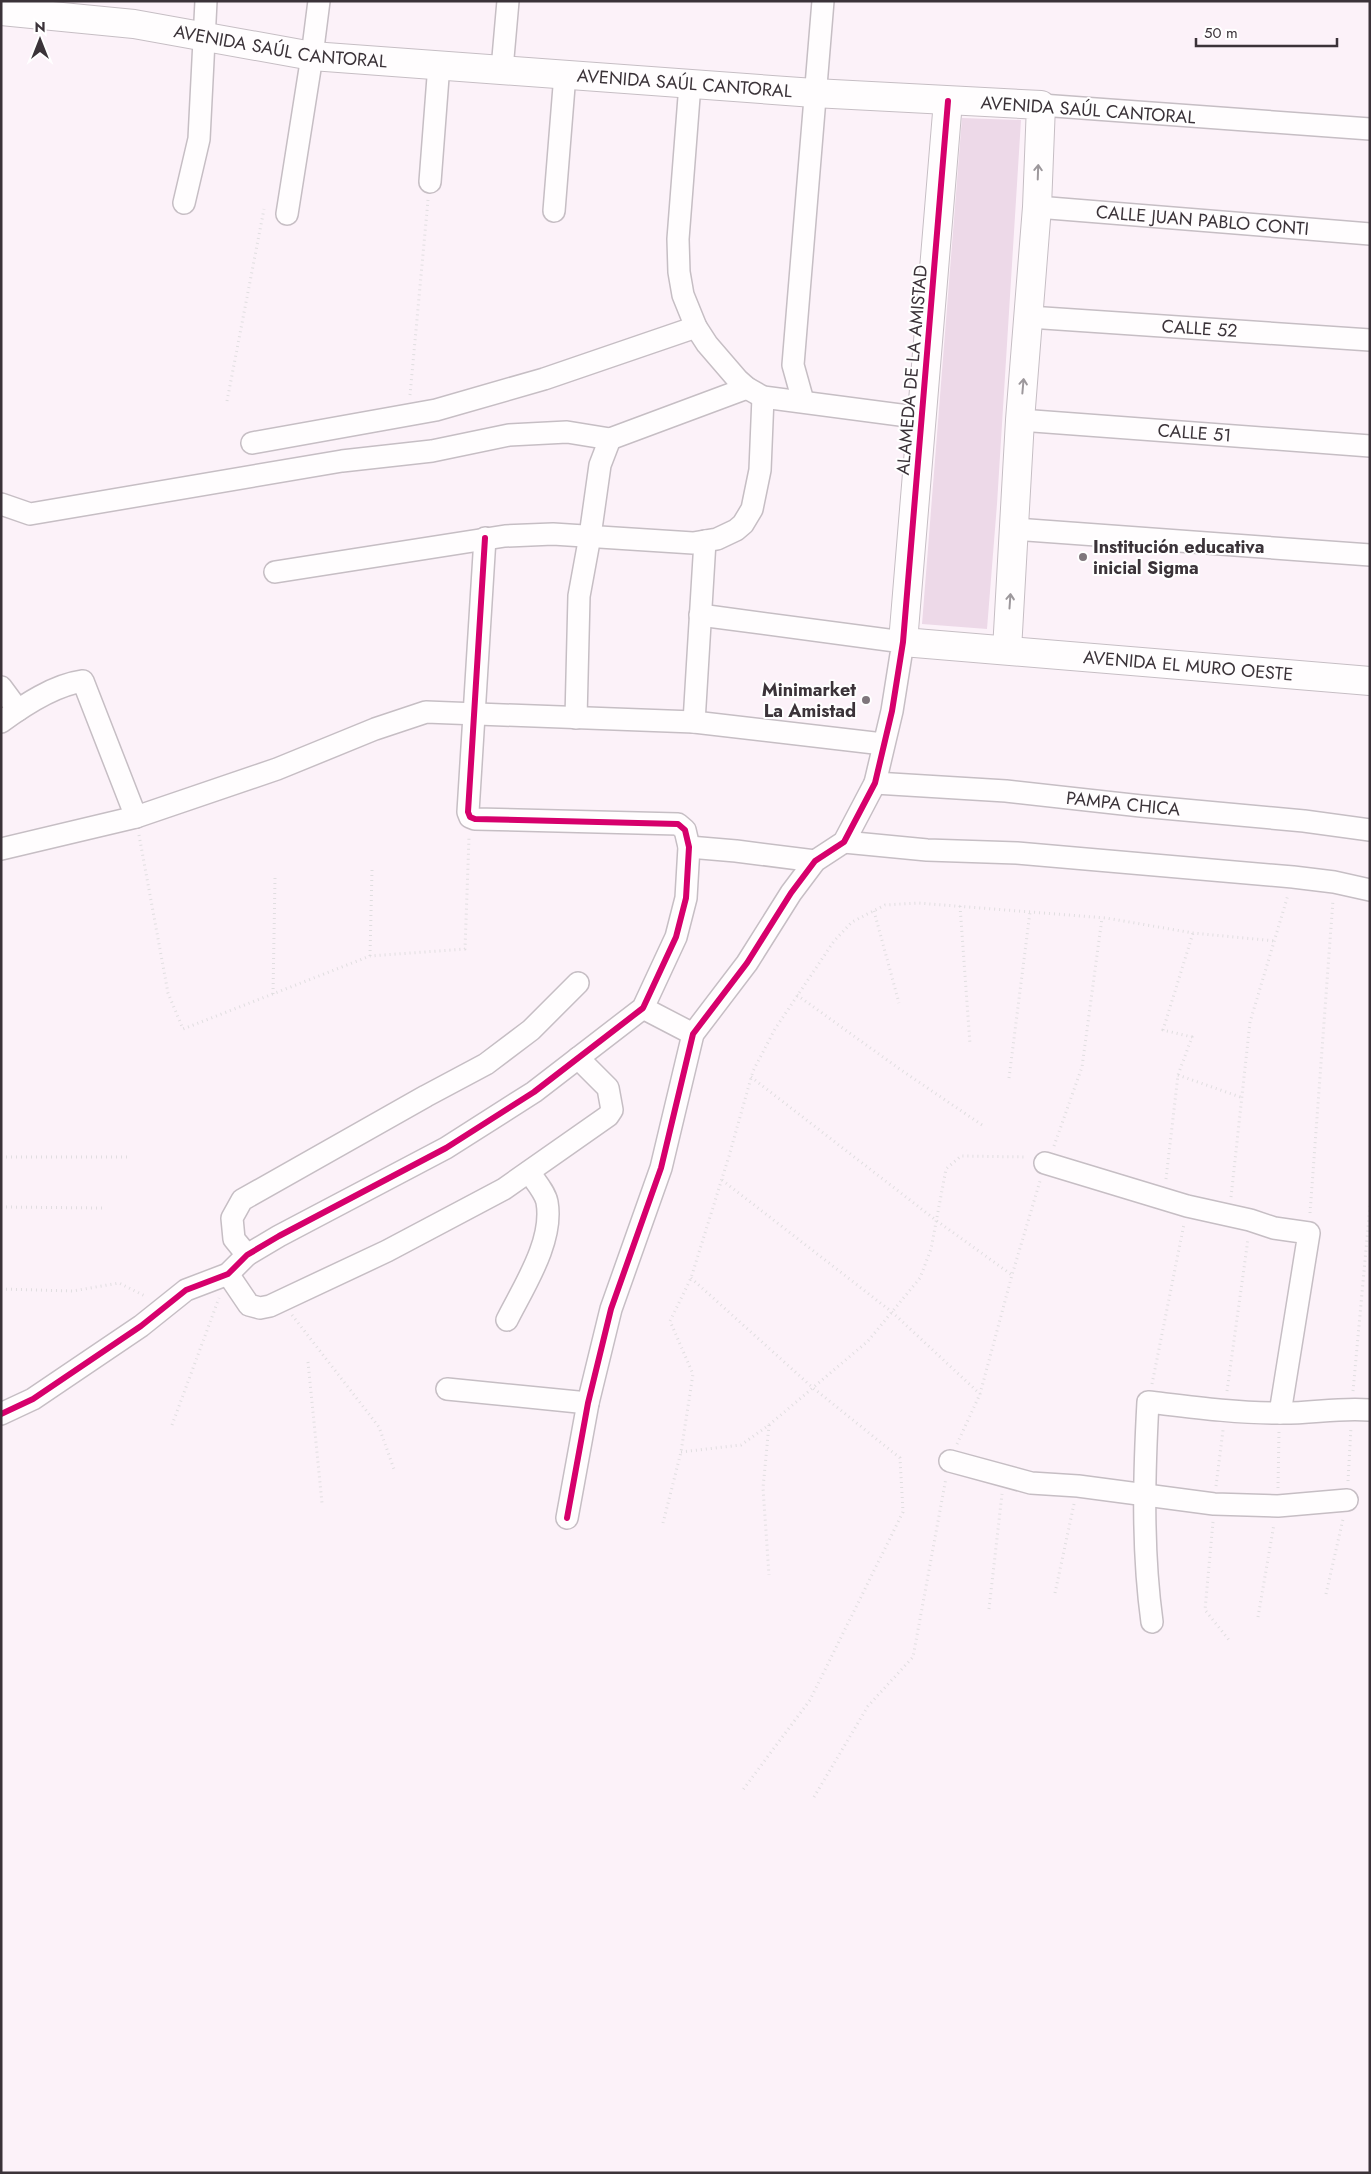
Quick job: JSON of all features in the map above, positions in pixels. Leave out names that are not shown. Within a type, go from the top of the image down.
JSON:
[{"type":"street","points":[[184,203],[199,139],[206,1]]},
{"type":"street","points":[[287,214],[319,1]]},
{"type":"street","points":[[502,69],[508,1]]},
{"type":"street","points":[[803,401],[793,365],[823,1]]},
{"type":"street","name":"AVENIDA SAÚL CANTORAL","points":[[1,11],[73,10],[134,24],[312,56],[814,93],[1040,106],[1370,129]]},
{"type":"street","points":[[430,182],[439,64]]},
{"type":"street","points":[[554,211],[565,74]]},
{"type":"street","points":[[275,572],[485,538],[553,534],[705,542],[717,539],[736,530],[743,524],[752,509],[760,470],[755,393],[707,344],[696,327],[683,295],[679,272],[678,239],[690,84]]},
{"type":"street","name":"ALAMEDA DE LA AMISTAD","points":[[903,642],[948,101]]},
{"type":"street","points":[[1007,650],[1020,420],[1036,207],[1040,106]]},
{"type":"street","name":"CALLE JUAN PABLO CONTI","points":[[1036,207],[1370,234]]},
{"type":"street","name":"CALLE 52","points":[[1029,317],[1370,340]]},
{"type":"street","points":[[252,443],[436,410],[544,379],[696,327]]},
{"type":"street","points":[[1,504],[30,514],[342,461],[432,451],[509,435],[567,432],[610,439],[755,393],[923,418]]},
{"type":"street","name":"CALLE 51","points":[[1020,420],[1370,446]]},
{"type":"street","points":[[576,718],[579,596],[600,465],[610,439]]},
{"type":"street","points":[[1014,529],[1370,556]]},
{"type":"street","points":[[1,1414],[33,1400],[141,1326],[186,1290],[228,1274],[247,1255],[331,1207],[446,1148],[534,1092],[643,1008],[676,937],[686,898],[689,848],[685,830],[678,824],[475,819],[470,817],[468,812],[485,538]]},
{"type":"street","points":[[694,722],[705,542]]},
{"type":"street","points":[[567,1518],[588,1403],[611,1309],[661,1168],[693,1034],[747,963],[791,893],[815,861],[844,842],[875,783],[892,711],[903,642],[700,615]]},
{"type":"street","name":"AVENIDA EL MURO OESTE","points":[[903,642],[1370,681]]},
{"type":"street","points":[[1,687],[9,716],[67,683],[83,681],[136,818]]},
{"type":"street","points":[[1,849],[136,818],[277,769],[376,729],[426,712],[694,722],[883,744]]},
{"type":"street","name":"PAMPA CHICA","points":[[875,783],[1006,791],[1304,821],[1370,830]]},
{"type":"street","points":[[844,842],[927,850],[1017,853],[1293,877],[1334,882],[1370,890]]},
{"type":"street","points":[[689,848],[736,851],[815,861]]},
{"type":"street","points":[[247,1255],[234,1239],[232,1218],[242,1200],[486,1064],[531,1030],[578,983]]},
{"type":"street","points":[[643,1008],[693,1034]]},
{"type":"street","points":[[228,1274],[249,1305],[260,1308],[281,1301],[386,1251],[504,1189],[608,1116],[612,1110],[608,1088],[578,1058]]},
{"type":"street","points":[[1048,1160],[1187,1206],[1250,1220],[1274,1228],[1309,1233],[1280,1413]]},
{"type":"street","points":[[507,1320],[542,1247],[548,1228],[547,1200],[529,1172]]},
{"type":"street","points":[[447,1390],[588,1403]]},
{"type":"street","points":[[1152,1622],[1148,1590],[1145,1496],[1148,1402],[1225,1411],[1280,1413],[1361,1409]]},
{"type":"street","points":[[950,1461],[1031,1483],[1078,1486],[1214,1504],[1278,1506],[1347,1500]]},
{"type":"path","points":[[408,415],[430,182]]},
{"type":"path","points":[[227,400],[264,209]]},
{"type":"path","points":[[136,818],[168,993],[183,1029],[370,956],[465,949],[470,817]]},
{"type":"path","points":[[370,956],[372,870]]},
{"type":"path","points":[[1229,1215],[1250,1022],[1293,877]]},
{"type":"path","points":[[273,994],[274,878]]},
{"type":"path","points":[[1309,1233],[1334,882]]},
{"type":"path","points":[[663,1523],[681,1452],[693,1374],[670,1321],[691,1278],[722,1180],[751,1077],[775,1029],[797,995],[834,941],[852,922],[885,905],[918,903],[1102,918],[1193,933],[1275,941]]},
{"type":"path","points":[[960,906],[970,1044]]},
{"type":"path","points":[[874,911],[899,1004]]},
{"type":"path","points":[[1009,1078],[1030,912]]},
{"type":"path","points":[[814,1797],[868,1706],[913,1657],[950,1461],[980,1394],[1012,1275],[1048,1160],[1082,1067],[1102,918]]},
{"type":"path","points":[[1164,1199],[1178,1075],[1192,1037],[1163,1030],[1193,933]]},
{"type":"path","points":[[797,995],[901,1070],[986,1127]]},
{"type":"path","points":[[1178,1075],[1243,1098]]},
{"type":"path","points":[[751,1077],[936,1221],[1012,1275]]},
{"type":"path","points":[[681,1452],[741,1445],[769,1425],[868,1341],[920,1278],[931,1249],[946,1169],[962,1156],[1048,1160]]},
{"type":"path","points":[[1,1157],[130,1157]]},
{"type":"path","points":[[722,1180],[892,1312],[980,1394]]},
{"type":"path","points":[[1148,1402],[1187,1206]]},
{"type":"path","points":[[1361,1409],[1370,1206]]},
{"type":"path","points":[[1,1207],[103,1208]]},
{"type":"path","points":[[1229,1640],[1205,1610],[1214,1504],[1250,1220]]},
{"type":"path","points":[[172,1425],[228,1274]]},
{"type":"path","points":[[691,1278],[812,1387],[900,1458],[903,1512],[810,1700],[742,1790]]},
{"type":"path","points":[[1,1289],[73,1291],[119,1283],[165,1307]]},
{"type":"path","points":[[281,1301],[379,1427],[395,1472]]},
{"type":"path","points":[[308,1362],[322,1503]]},
{"type":"path","points":[[769,1425],[763,1488],[769,1575]]},
{"type":"path","points":[[988,1609],[1004,1476]]},
{"type":"path","points":[[1055,1593],[1078,1486]]},
{"type":"shaded area","points":[[962,118],[1021,120],[997,504],[987,629],[922,624]]},
{"type":"cycle path","points":[[567,1518],[588,1403],[611,1309],[661,1168],[693,1034],[747,963],[791,893],[815,861],[844,842],[875,783],[892,711],[903,642],[948,101]]},
{"type":"cycle path","points":[[1,1414],[33,1399],[141,1326],[186,1290],[228,1274],[247,1255],[279,1236],[446,1148],[534,1092],[643,1008],[676,937],[686,898],[689,847],[685,830],[678,824],[475,819],[470,817],[468,812],[485,538]]},
{"type":"place","name":"Institución educativa inicial Sigma","points":[[1083,557]]},
{"type":"place","name":"Minimarket La Amistad","points":[[866,700]]}]
